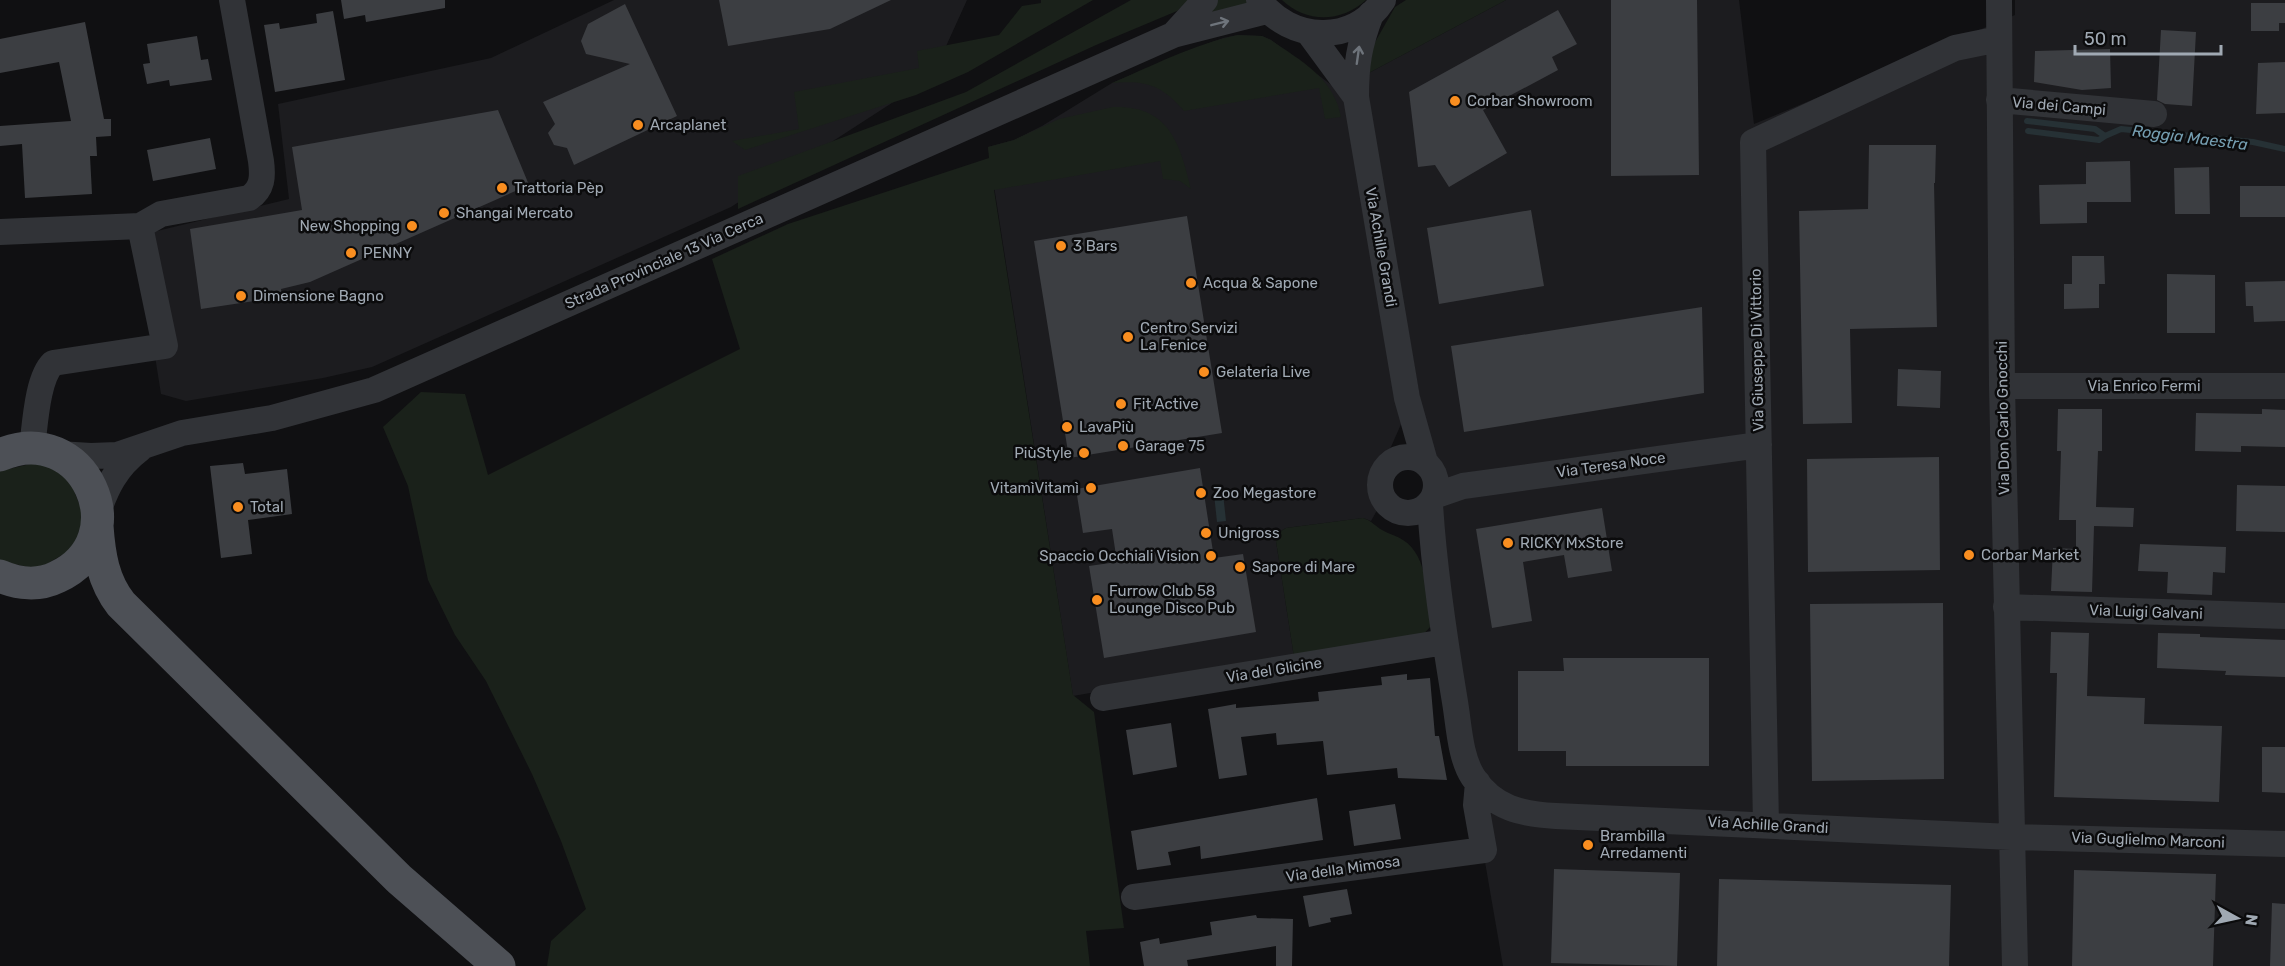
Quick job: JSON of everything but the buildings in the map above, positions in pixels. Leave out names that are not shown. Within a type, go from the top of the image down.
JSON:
[{"type":"main road","points":[[21,452],[73,463],[85,476],[93,491],[103,571],[121,604],[399,879],[499,966]]},
{"type":"main road","name":"Strada Provinciale 13 Via Cerca","points":[[1,577],[19,582],[37,583],[53,579],[77,565],[90,547],[97,520]]},
{"type":"main road","points":[[37,583],[78,586],[97,592],[121,604]]},
{"type":"street","points":[[0,232],[140,226],[161,214],[249,198],[256,192],[262,182],[261,161],[233,0]]},
{"type":"street","name":"Strada Provinciale 13 Via Cerca","points":[[1173,35],[1205,0]]},
{"type":"street","name":"Via Don Carlo Gnocchi","points":[[1999,0],[2002,386],[2015,966]]},
{"type":"street","name":"Strada Provinciale 13 Via Cerca","points":[[21,452],[104,456],[142,448],[182,433],[272,418],[374,390],[1173,35],[1263,5],[1286,25],[1309,33],[1331,33],[1353,27],[1377,7]]},
{"type":"street","name":"Via Achille Grandi","points":[[1377,7],[1358,51],[1356,97],[1407,398]]},
{"type":"street","name":"Via Achille Grandi","points":[[1309,33],[1356,97]]},
{"type":"street","name":"Via Giuseppe Di Vittorio","points":[[1766,825],[1753,142],[1955,48],[1999,39]]},
{"type":"street","name":"Via dei Campi","points":[[1999,100],[2154,114]]},
{"type":"street","points":[[21,452],[42,380],[47,368],[53,363],[165,346],[140,226]]},
{"type":"street","name":"Via Enrico Fermi","points":[[2002,386],[2285,386]]},
{"type":"street","points":[[1407,398],[1406,421],[1390,463],[1382,474],[1380,491],[1386,503],[1401,512],[1421,535],[1433,558]]},
{"type":"street","points":[[1401,512],[1414,513],[1432,500],[1436,482],[1407,398]]},
{"type":"street","name":"Via Teresa Noce","points":[[1432,500],[1463,486],[1759,445]]},
{"type":"street","name":"Strada Provinciale 13 Via Cerca","points":[[97,520],[104,494],[114,476],[126,460],[142,448]]},
{"type":"street","points":[[1390,463],[1408,456],[1429,466],[1446,480],[1463,486]]},
{"type":"street","name":"Via Achille Grandi","points":[[1432,500],[1433,558],[1462,742],[1468,766],[1478,783],[1504,806],[1530,814],[2011,837]]},
{"type":"street","name":"Via Luigi Galvani","points":[[2006,607],[2285,616]]},
{"type":"street","name":"Via del Glicine","points":[[1103,698],[1445,642]]},
{"type":"street","name":"Via della Mimosa","points":[[1134,897],[1484,850],[1476,805],[1478,783]]},
{"type":"street","name":"Via Guglielmo Marconi","points":[[2011,837],[2285,844]]},
{"type":"shaded area","points":[[614,0],[967,0],[932,77],[731,207],[372,367],[323,378],[186,401],[161,394],[137,243],[153,232],[289,199],[278,104],[491,58]]},
{"type":"shaded area","points":[[1041,0],[1093,0],[968,72],[916,95],[745,150],[732,141],[799,129],[794,92],[919,68],[917,51],[999,35],[1022,6],[1041,3]]},
{"type":"shaded area","points":[[1131,0],[1189,0],[1177,11],[1096,45],[738,209],[738,176],[966,92]]},
{"type":"shaded area","points":[[1217,0],[1252,0],[1256,6],[1198,18]]},
{"type":"shaded area","points":[[1282,0],[1366,0],[1346,13],[1324,17],[1302,13],[1291,8]]},
{"type":"shaded area","points":[[1406,0],[1506,0],[1363,76],[1370,51],[1395,7]]},
{"type":"shaded area","points":[[1506,0],[1739,0],[1754,124],[2015,15],[2015,0],[2285,0],[2285,966],[1503,966],[1447,642],[1441,483],[1431,460],[1363,76]]},
{"type":"shaded area","points":[[1238,35],[1262,36],[1271,40],[1353,101],[1402,422],[1375,483],[1376,493],[1381,503],[1371,521],[1363,518],[1286,528],[1278,533],[1276,541],[1294,657],[1073,696],[988,147],[1014,140],[1042,126],[1112,83],[1185,52]]},
{"type":"shaded area","points":[[1238,35],[1262,36],[1304,63],[1324,81],[1331,91],[1341,117],[1325,119],[1319,88],[1184,111],[1168,95],[1152,86],[1134,82],[1112,83],[1189,50]]},
{"type":"shaded area","points":[[1113,107],[1147,112],[1169,130],[1182,156],[1191,189],[1180,181],[1163,179],[1160,161],[994,190],[1073,695],[1094,712],[1124,928],[1086,931],[1090,966],[547,966],[551,941],[586,909],[561,841],[532,774],[486,681],[455,635],[428,580],[408,486],[383,427],[421,392],[465,394],[488,475],[740,349],[712,259],[788,224],[989,158],[988,147],[1014,140],[1059,119]]},
{"type":"shaded area","points":[[39,462],[69,478],[84,516],[74,548],[38,569],[0,561],[0,471]]},
{"type":"shaded area","points":[[1223,493],[1226,521],[1217,522],[1214,494]]},
{"type":"shaded area","points":[[1363,518],[1412,547],[1425,579],[1431,626],[1421,637],[1294,657],[1276,541],[1278,533],[1286,528]]},
{"type":"waterway","name":"Roggia Maestra","points":[[2027,121],[2095,129],[2105,136],[2121,129],[2253,142],[2285,149]]},
{"type":"waterway","points":[[2028,131],[2099,140],[2105,136]]},
{"type":"place","name":"Corbar Showroom","points":[[1455,101]]},
{"type":"place","name":"Arcaplanet","points":[[638,125]]},
{"type":"place","name":"Trattoria Pèp","points":[[502,188]]},
{"type":"place","name":"Shangai Mercato","points":[[444,213]]},
{"type":"place","name":"New Shopping","points":[[412,226]]},
{"type":"place","name":"3 Bars","points":[[1061,246]]},
{"type":"place","name":"PENNY","points":[[351,253]]},
{"type":"place","name":"Acqua & Sapone","points":[[1191,283]]},
{"type":"place","name":"Dimensione Bagno","points":[[241,296]]},
{"type":"place","name":"Centro Servizi La Fenice","points":[[1128,337]]},
{"type":"place","name":"Gelateria Live","points":[[1204,372]]},
{"type":"place","name":"Fit Active","points":[[1121,404]]},
{"type":"place","name":"LavaPiù","points":[[1067,427]]},
{"type":"place","name":"Garage 75","points":[[1123,446]]},
{"type":"place","name":"PiùStyle","points":[[1084,453]]},
{"type":"place","name":"VitamìVitamì","points":[[1091,488]]},
{"type":"place","name":"Zoo Megastore","points":[[1201,493]]},
{"type":"place","name":"Total","points":[[238,507]]},
{"type":"place","name":"Unigross","points":[[1206,533]]},
{"type":"place","name":"RICKY MxStore","points":[[1508,543]]},
{"type":"place","name":"Corbar Market","points":[[1969,555]]},
{"type":"place","name":"Spaccio Occhiali Vision","points":[[1211,556]]},
{"type":"place","name":"Sapore di Mare","points":[[1240,567]]},
{"type":"place","name":"Furrow Club 58 Lounge Disco Pub","points":[[1097,600]]},
{"type":"place","name":"Brambilla Arredamenti","points":[[1588,845]]}]
